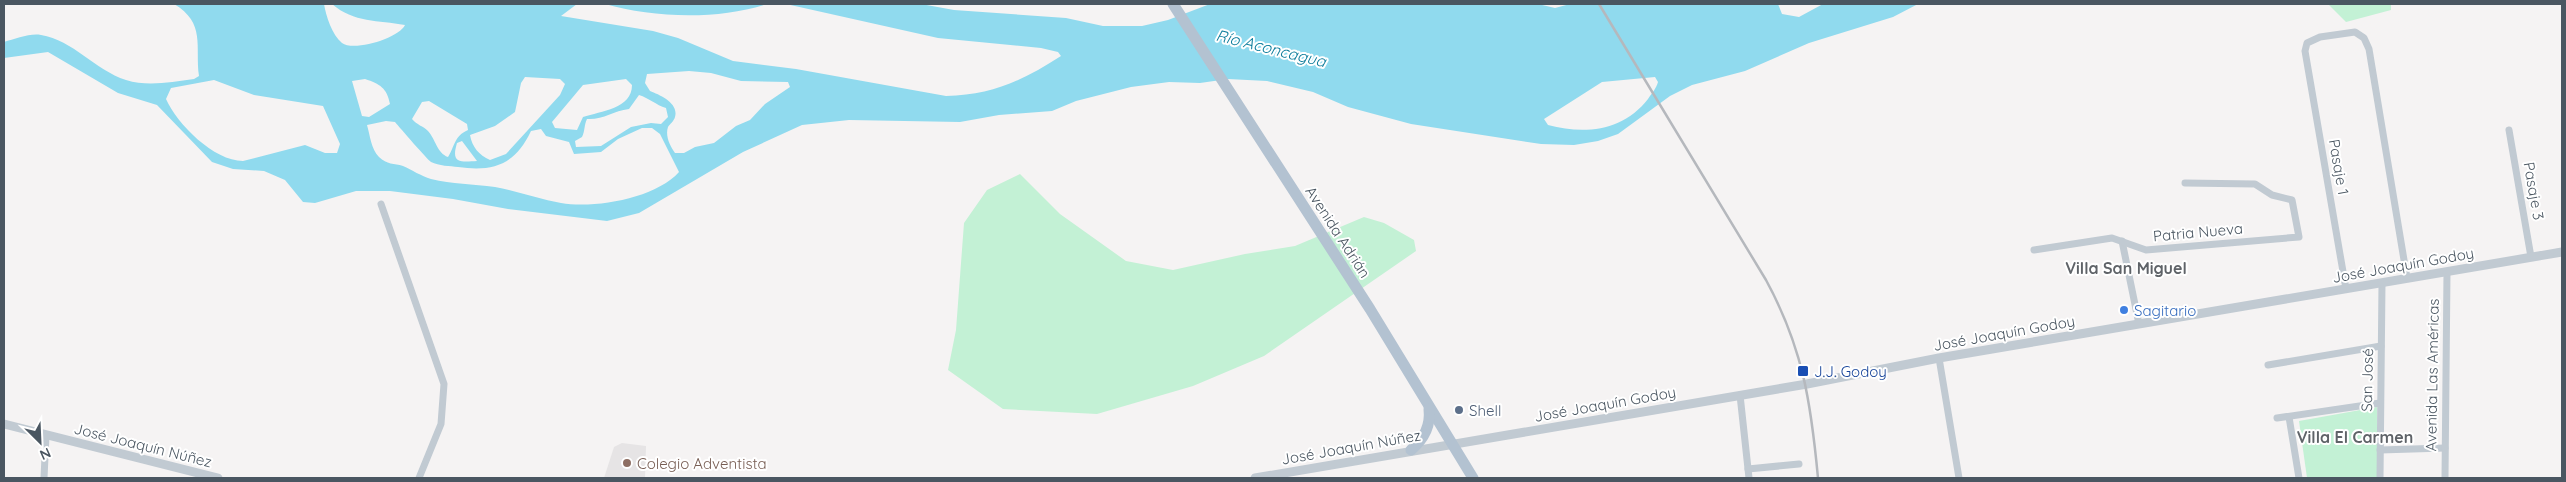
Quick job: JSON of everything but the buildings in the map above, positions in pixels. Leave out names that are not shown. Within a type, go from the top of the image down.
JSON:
[{"type":"main road","name":"Avenida Adrián","points":[[1173,4],[1370,309],[1473,478]]},
{"type":"main road","points":[[1411,450],[1426,434],[1429,421],[1429,407]]},
{"type":"street","name":"Pasaje 1","points":[[2346,289],[2305,51],[2307,43],[2320,37],[2355,32],[2364,38],[2369,49],[2408,278]]},
{"type":"street","name":"Pasaje 3","points":[[2509,130],[2531,258]]},
{"type":"street","name":"Patria Nueva","points":[[2034,250],[2112,238],[2146,250],[2299,237],[2292,200],[2272,195],[2255,184],[2185,183]]},
{"type":"street","points":[[381,204],[444,384],[441,424],[419,478]]},
{"type":"street","points":[[2122,241],[2139,324]]},
{"type":"street","name":"José Joaquín Godoy","points":[[1451,444],[1740,395],[1939,358],[2562,252]]},
{"type":"street","name":"Avenida Las Américas","points":[[2445,478],[2447,272]]},
{"type":"street","name":"San José","points":[[2380,478],[2382,282]]},
{"type":"street","points":[[2268,365],[2381,346]]},
{"type":"street","points":[[1939,358],[1959,478]]},
{"type":"street","points":[[1740,395],[1749,478]]},
{"type":"street","points":[[2277,418],[2380,402]]},
{"type":"street","points":[[2289,417],[2299,478]]},
{"type":"street","name":"José Joaquín Núñez","points":[[4,424],[218,478]]},
{"type":"street","points":[[44,478],[46,435]]},
{"type":"street","name":"José Joaquín Núñez","points":[[1255,478],[1451,444]]},
{"type":"street","points":[[2380,450],[2445,448]]},
{"type":"street","points":[[1748,470],[1799,464]]},
{"type":"shaded area","name":"Colegio Adventista","points":[[622,443],[646,446],[645,478],[604,478],[614,447]]},
{"type":"green space","points":[[2328,4],[2391,4],[2391,10],[2346,22]]},
{"type":"green space","points":[[1020,174],[1060,214],[1126,261],[1173,270],[1245,254],[1295,246],[1364,217],[1384,223],[1414,240],[1416,251],[1264,356],[1193,386],[1097,414],[1003,409],[948,370],[956,330],[964,223],[987,190]]},
{"type":"green space","points":[[2377,407],[2377,478],[2307,478],[2299,421]]},
{"type":"water","name":"Río Aconcagua","points":[[174,4],[324,4],[330,25],[338,40],[348,45],[356,46],[386,39],[401,30],[405,25],[358,18],[349,15],[332,4],[577,4],[561,16],[653,31],[678,38],[733,61],[796,69],[946,96],[978,93],[1006,85],[1033,73],[1061,56],[1058,52],[1041,48],[938,38],[786,4],[921,4],[954,10],[1066,18],[1103,26],[1142,26],[1168,20],[1210,4],[1538,4],[1555,8],[1570,4],[1778,4],[1782,14],[1799,17],[1823,4],[1918,4],[1893,17],[1809,43],[1745,71],[1692,85],[1670,96],[1618,134],[1598,141],[1574,145],[1541,144],[1411,124],[1348,107],[1313,92],[1267,81],[1228,79],[1200,83],[1169,82],[1131,87],[1076,101],[1052,111],[999,115],[960,122],[849,120],[802,125],[743,152],[639,213],[607,221],[508,209],[453,199],[390,191],[356,191],[315,203],[303,202],[285,180],[264,171],[233,169],[212,162],[157,105],[118,93],[48,52],[4,58],[4,42],[27,36],[41,35],[63,43],[104,69],[126,80],[151,84],[194,79],[199,76],[197,36],[191,19]],"holes":[[[689,71],[711,73],[741,81],[788,82],[790,87],[765,104],[750,120],[736,126],[714,143],[695,147],[684,153],[675,153],[668,137],[668,127],[675,117],[674,108],[668,100],[650,91],[645,83],[647,74]],[[525,77],[560,79],[565,84],[560,95],[506,154],[490,160],[477,150],[472,143],[470,135],[495,126],[515,112],[521,83]],[[1655,77],[1658,82],[1648,99],[1638,110],[1615,124],[1602,128],[1576,130],[1548,125],[1544,119],[1602,82]],[[365,79],[382,87],[387,94],[390,104],[369,117],[362,116],[352,81]],[[626,79],[632,85],[631,93],[621,104],[606,111],[583,117],[577,130],[555,128],[552,122],[583,85]],[[214,80],[254,95],[323,106],[340,144],[337,153],[325,153],[305,145],[243,161],[232,159],[220,155],[209,148],[188,130],[171,109],[166,99],[171,88]],[[639,95],[666,108],[668,117],[661,124],[651,123],[631,127],[601,146],[576,147],[575,141],[582,137],[587,119],[598,118],[629,109]],[[429,101],[467,124],[468,130],[457,138],[448,157],[441,153],[428,131],[412,119],[422,102]],[[386,121],[395,122],[431,162],[444,166],[482,168],[502,164],[510,159],[525,143],[531,131],[541,129],[546,136],[569,142],[574,154],[601,152],[618,139],[642,128],[652,128],[660,134],[679,172],[656,189],[624,200],[591,204],[561,203],[495,187],[427,178],[403,166],[382,160],[376,154],[367,125]],[[462,141],[477,161],[461,161],[456,158],[457,143]]]},
{"type":"water","points":[[605,4],[767,4],[728,13],[686,15],[644,12]]},
{"type":"railway","points":[[1599,4],[1766,280],[1779,305],[1789,329],[1803,376],[1812,425],[1818,478]]},
{"type":"place","name":"Sagitario","points":[[2124,310]]},
{"type":"place","name":"J.J. Godoy","points":[[1803,371]]},
{"type":"place","name":"Shell","points":[[1459,410]]},
{"type":"place","name":"Colegio Adventista","points":[[627,463]]},
{"type":"district","name":"Villa San Miguel","points":[[2126,268]]},
{"type":"district","name":"Villa El Carmen","points":[[2355,437]]}]
